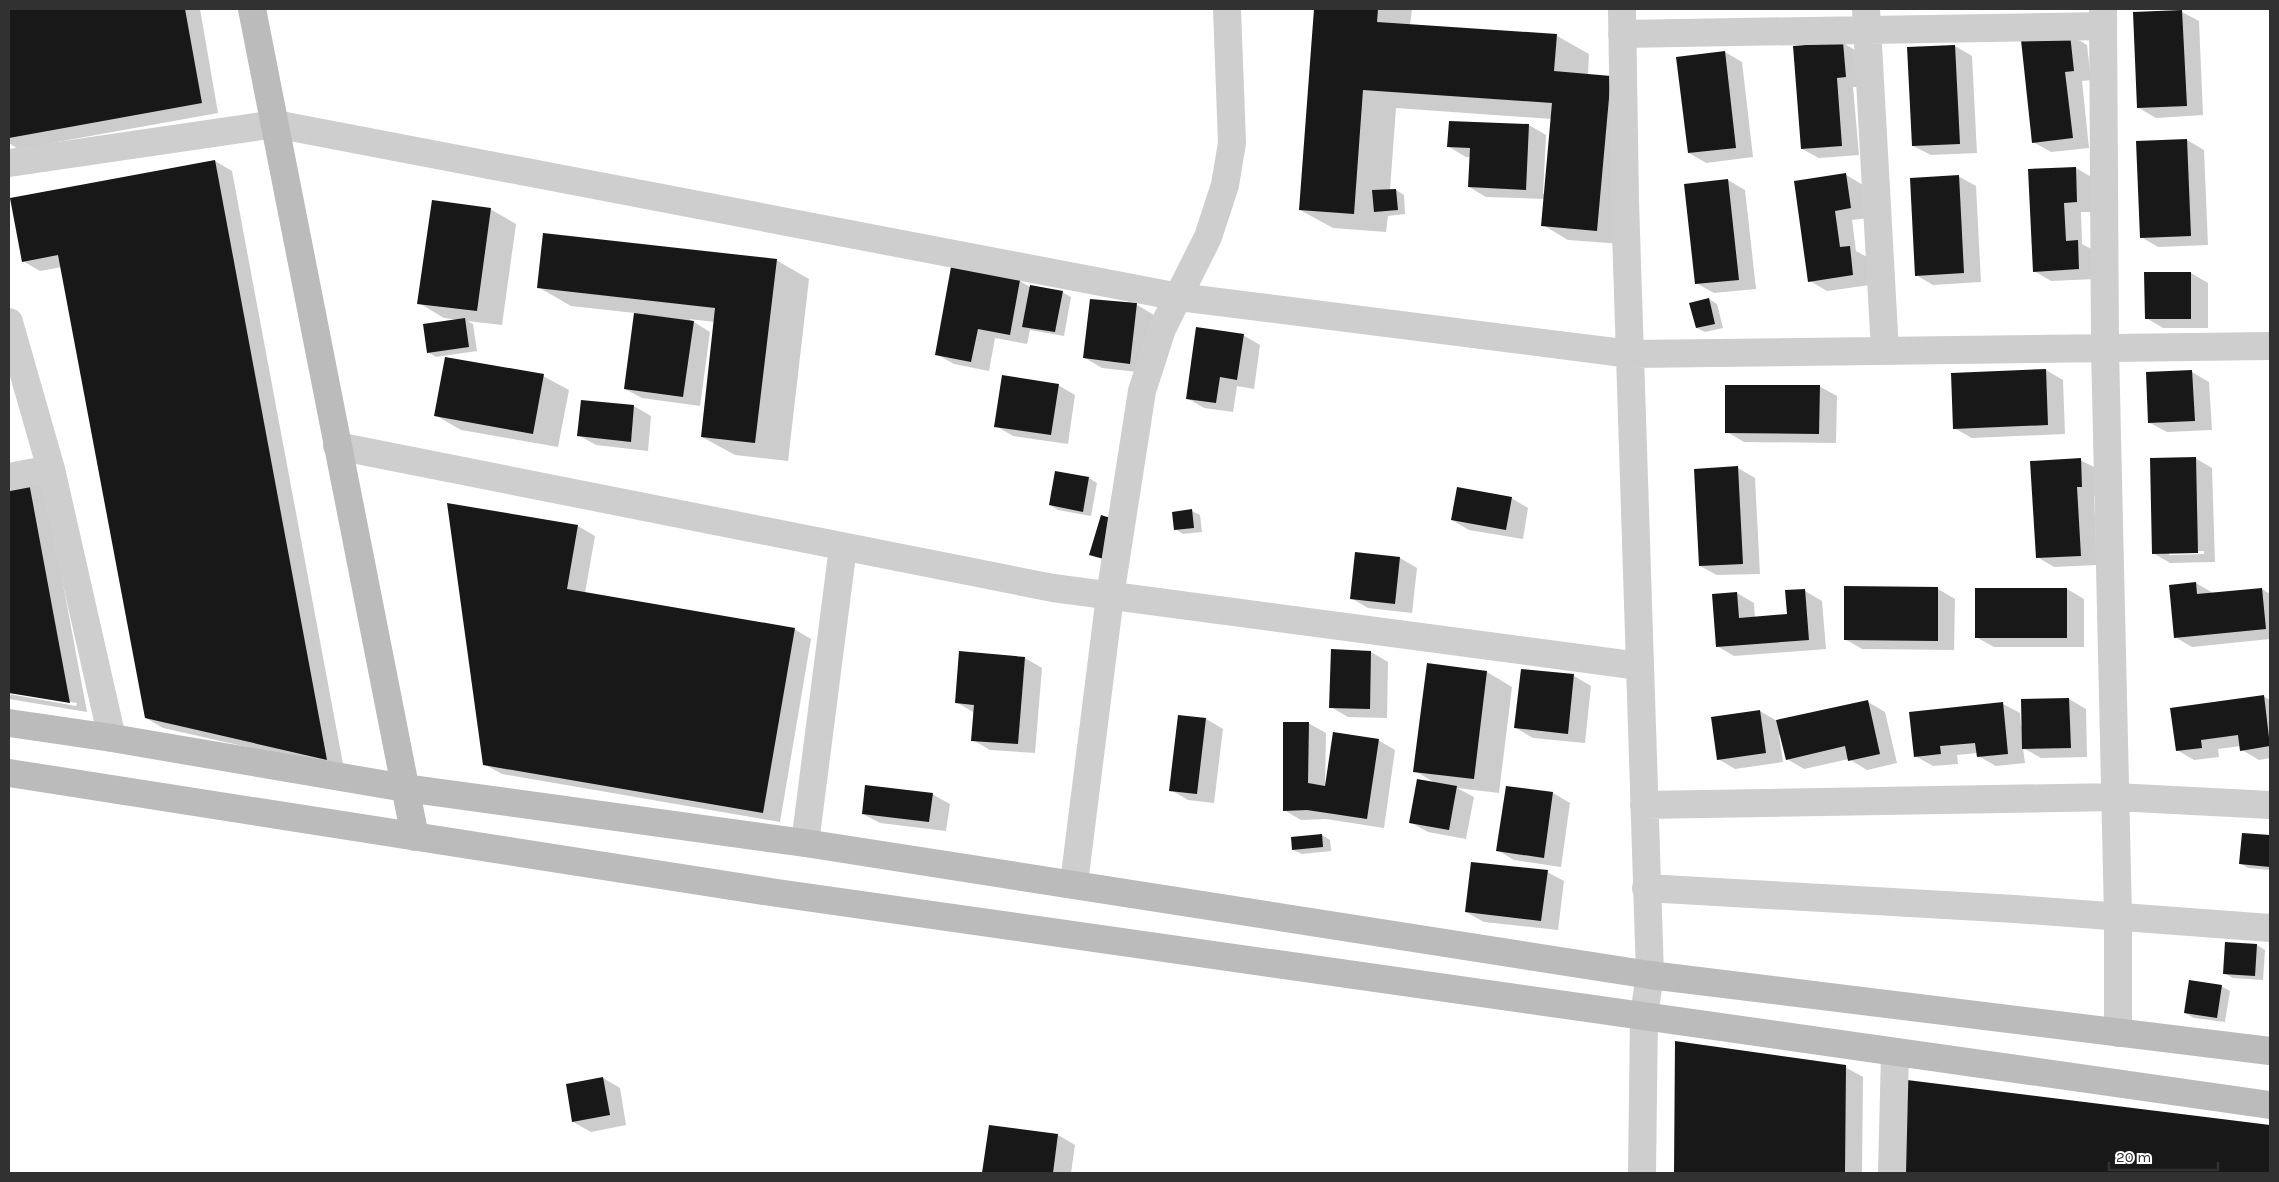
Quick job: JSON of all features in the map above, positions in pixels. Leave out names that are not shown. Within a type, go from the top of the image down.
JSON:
[{"type":"main road","points":[[252,9],[337,446],[416,836]]},
{"type":"main road","points":[[9,723],[112,738],[405,788],[805,843],[1074,883],[1650,975],[2270,1051]]},
{"type":"main road","points":[[9,773],[787,894],[2270,1105]]},
{"type":"street","points":[[1074,883],[1110,596],[1142,391],[1152,354],[1208,237],[1226,177],[1232,143],[1227,9]]},
{"type":"street","points":[[1642,1173],[1644,1015],[1650,975],[1639,666],[1622,21],[2103,18],[2105,348],[2116,797],[2118,1033]]},
{"type":"street","points":[[1867,19],[1885,351]]},
{"type":"street","points":[[9,163],[275,124],[1178,297],[1631,354],[2270,346]]},
{"type":"street","points":[[9,322],[51,468],[112,738]]},
{"type":"street","points":[[337,446],[1053,588],[1639,666]]},
{"type":"street","points":[[9,477],[51,468]]},
{"type":"street","points":[[805,843],[843,547]]},
{"type":"street","points":[[1644,805],[2116,797],[2270,805]]},
{"type":"street","points":[[1646,888],[2118,916],[2270,928]]},
{"type":"street","points":[[1892,1173],[1895,1052]]},
{"type":"building","points":[[9,9],[185,9],[202,103],[9,138]]},
{"type":"building","points":[[1314,9],[1378,9],[1377,22],[1557,34],[1554,71],[1611,76],[1597,231],[1541,226],[1552,103],[1363,90],[1354,214],[1299,210]]},
{"type":"building","points":[[2182,10],[2187,106],[2137,108],[2133,12]]},
{"type":"building","points":[[2070,34],[2074,71],[2065,72],[2073,138],[2032,143],[2021,40]]},
{"type":"building","points":[[1843,42],[1846,77],[1837,78],[1842,146],[1801,149],[1793,46]]},
{"type":"building","points":[[1955,45],[1960,144],[1912,146],[1907,47]]},
{"type":"building","points":[[1725,51],[1736,148],[1688,153],[1676,57]]},
{"type":"building","points":[[1449,121],[1529,124],[1526,190],[1468,187],[1470,148],[1447,147]]},
{"type":"building","points":[[2187,139],[2191,236],[2140,238],[2136,141]]},
{"type":"building","points":[[215,160],[327,760],[145,718],[58,255],[22,262],[10,198]]},
{"type":"building","points":[[2076,167],[2077,202],[2064,203],[2066,241],[2078,240],[2079,269],[2033,272],[2028,169]]},
{"type":"building","points":[[1846,173],[1851,208],[1835,211],[1840,247],[1850,246],[1853,275],[1808,282],[1794,181]]},
{"type":"building","points":[[1959,175],[1964,273],[1915,276],[1910,178]]},
{"type":"building","points":[[1728,179],[1739,280],[1695,284],[1684,184]]},
{"type":"building","points":[[1396,189],[1398,210],[1374,212],[1372,190]]},
{"type":"building","points":[[432,200],[491,208],[477,311],[417,304]]},
{"type":"building","points":[[543,233],[777,259],[755,443],[701,437],[715,308],[537,288]]},
{"type":"building","points":[[951,267],[1020,280],[1010,335],[978,329],[971,362],[935,355]]},
{"type":"building","points":[[2144,272],[2191,272],[2191,319],[2145,319]]},
{"type":"building","points":[[1030,285],[1063,291],[1055,332],[1022,327]]},
{"type":"building","points":[[1709,298],[1715,324],[1696,328],[1689,303]]},
{"type":"building","points":[[1090,299],[1137,303],[1130,364],[1083,358]]},
{"type":"building","points":[[634,313],[694,321],[683,397],[624,389]]},
{"type":"building","points":[[465,318],[469,347],[427,353],[423,324]]},
{"type":"building","points":[[1196,327],[1244,334],[1237,380],[1220,377],[1216,403],[1186,399]]},
{"type":"building","points":[[445,357],[544,374],[533,434],[434,416]]},
{"type":"building","points":[[2046,369],[2048,425],[1953,429],[1951,373]]},
{"type":"building","points":[[2192,370],[2195,421],[2148,423],[2146,372]]},
{"type":"building","points":[[1002,375],[1059,384],[1051,435],[994,427]]},
{"type":"building","points":[[1725,385],[1820,385],[1819,434],[1725,433]]},
{"type":"building","points":[[581,400],[634,405],[631,442],[577,436]]},
{"type":"building","points":[[2196,457],[2198,553],[2152,554],[2150,458]]},
{"type":"building","points":[[2081,458],[2082,487],[2077,487],[2081,556],[2036,558],[2030,461]]},
{"type":"building","points":[[1738,466],[1743,564],[1699,566],[1694,469]]},
{"type":"building","points":[[1055,471],[1089,477],[1083,512],[1049,505]]},
{"type":"building","points":[[28,477],[70,703],[9,693],[9,481]]},
{"type":"building","points":[[1457,487],[1512,497],[1506,530],[1451,520]]},
{"type":"building","points":[[447,503],[578,525],[567,589],[795,628],[763,813],[483,765]]},
{"type":"building","points":[[1192,509],[1194,528],[1174,530],[1172,512]]},
{"type":"building","points":[[1101,515],[1123,522],[1111,561],[1089,555]]},
{"type":"building","points":[[1355,552],[1400,557],[1395,604],[1350,599]]},
{"type":"building","points":[[2196,582],[2197,594],[2262,588],[2266,629],[2174,638],[2169,585]]},
{"type":"building","points":[[1844,586],[1938,587],[1938,641],[1844,640]]},
{"type":"building","points":[[1975,588],[2067,588],[2067,638],[1975,638]]},
{"type":"building","points":[[1805,589],[1809,640],[1716,647],[1712,594],[1737,592],[1739,618],[1787,614],[1785,590]]},
{"type":"building","points":[[1331,649],[1371,651],[1370,709],[1329,708]]},
{"type":"building","points":[[959,651],[1025,657],[1018,744],[971,741],[974,705],[955,703]]},
{"type":"building","points":[[1427,663],[1487,671],[1474,779],[1413,772]]},
{"type":"building","points":[[1521,669],[1574,674],[1568,734],[1514,728]]},
{"type":"building","points":[[2264,695],[2270,746],[2240,751],[2238,735],[2201,740],[2202,748],[2176,751],[2170,708]]},
{"type":"building","points":[[2069,698],[2071,748],[2022,749],[2021,699]]},
{"type":"building","points":[[1868,700],[1880,754],[1848,761],[1845,746],[1786,760],[1776,720]]},
{"type":"building","points":[[2003,702],[2008,754],[1977,757],[1975,743],[1940,746],[1941,754],[1914,757],[1909,712]]},
{"type":"building","points":[[1760,710],[1766,753],[1717,760],[1711,717]]},
{"type":"building","points":[[1178,715],[1206,718],[1197,794],[1169,791]]},
{"type":"building","points":[[1283,722],[1309,722],[1308,783],[1325,786],[1333,732],[1379,739],[1367,819],[1307,810],[1283,811]]},
{"type":"building","points":[[1417,779],[1457,786],[1449,830],[1409,823]]},
{"type":"building","points":[[865,785],[933,793],[929,822],[862,814]]},
{"type":"building","points":[[1506,786],[1553,792],[1544,858],[1496,851]]},
{"type":"building","points":[[2242,833],[2270,835],[2270,867],[2239,864]]},
{"type":"building","points":[[1322,834],[1323,847],[1292,850],[1291,837]]},
{"type":"building","points":[[1471,862],[1548,870],[1541,921],[1465,912]]},
{"type":"building","points":[[2225,942],[2257,944],[2255,976],[2223,974]]},
{"type":"building","points":[[2189,980],[2222,985],[2217,1018],[2184,1013]]},
{"type":"building","points":[[1675,1041],[1846,1065],[1845,1173],[1674,1173]]},
{"type":"building","points":[[603,1077],[610,1115],[572,1122],[566,1084]]},
{"type":"building","points":[[1899,1079],[2270,1125],[2270,1173],[1898,1173]]},
{"type":"building","points":[[989,1125],[1058,1134],[1053,1173],[982,1173]]}]
